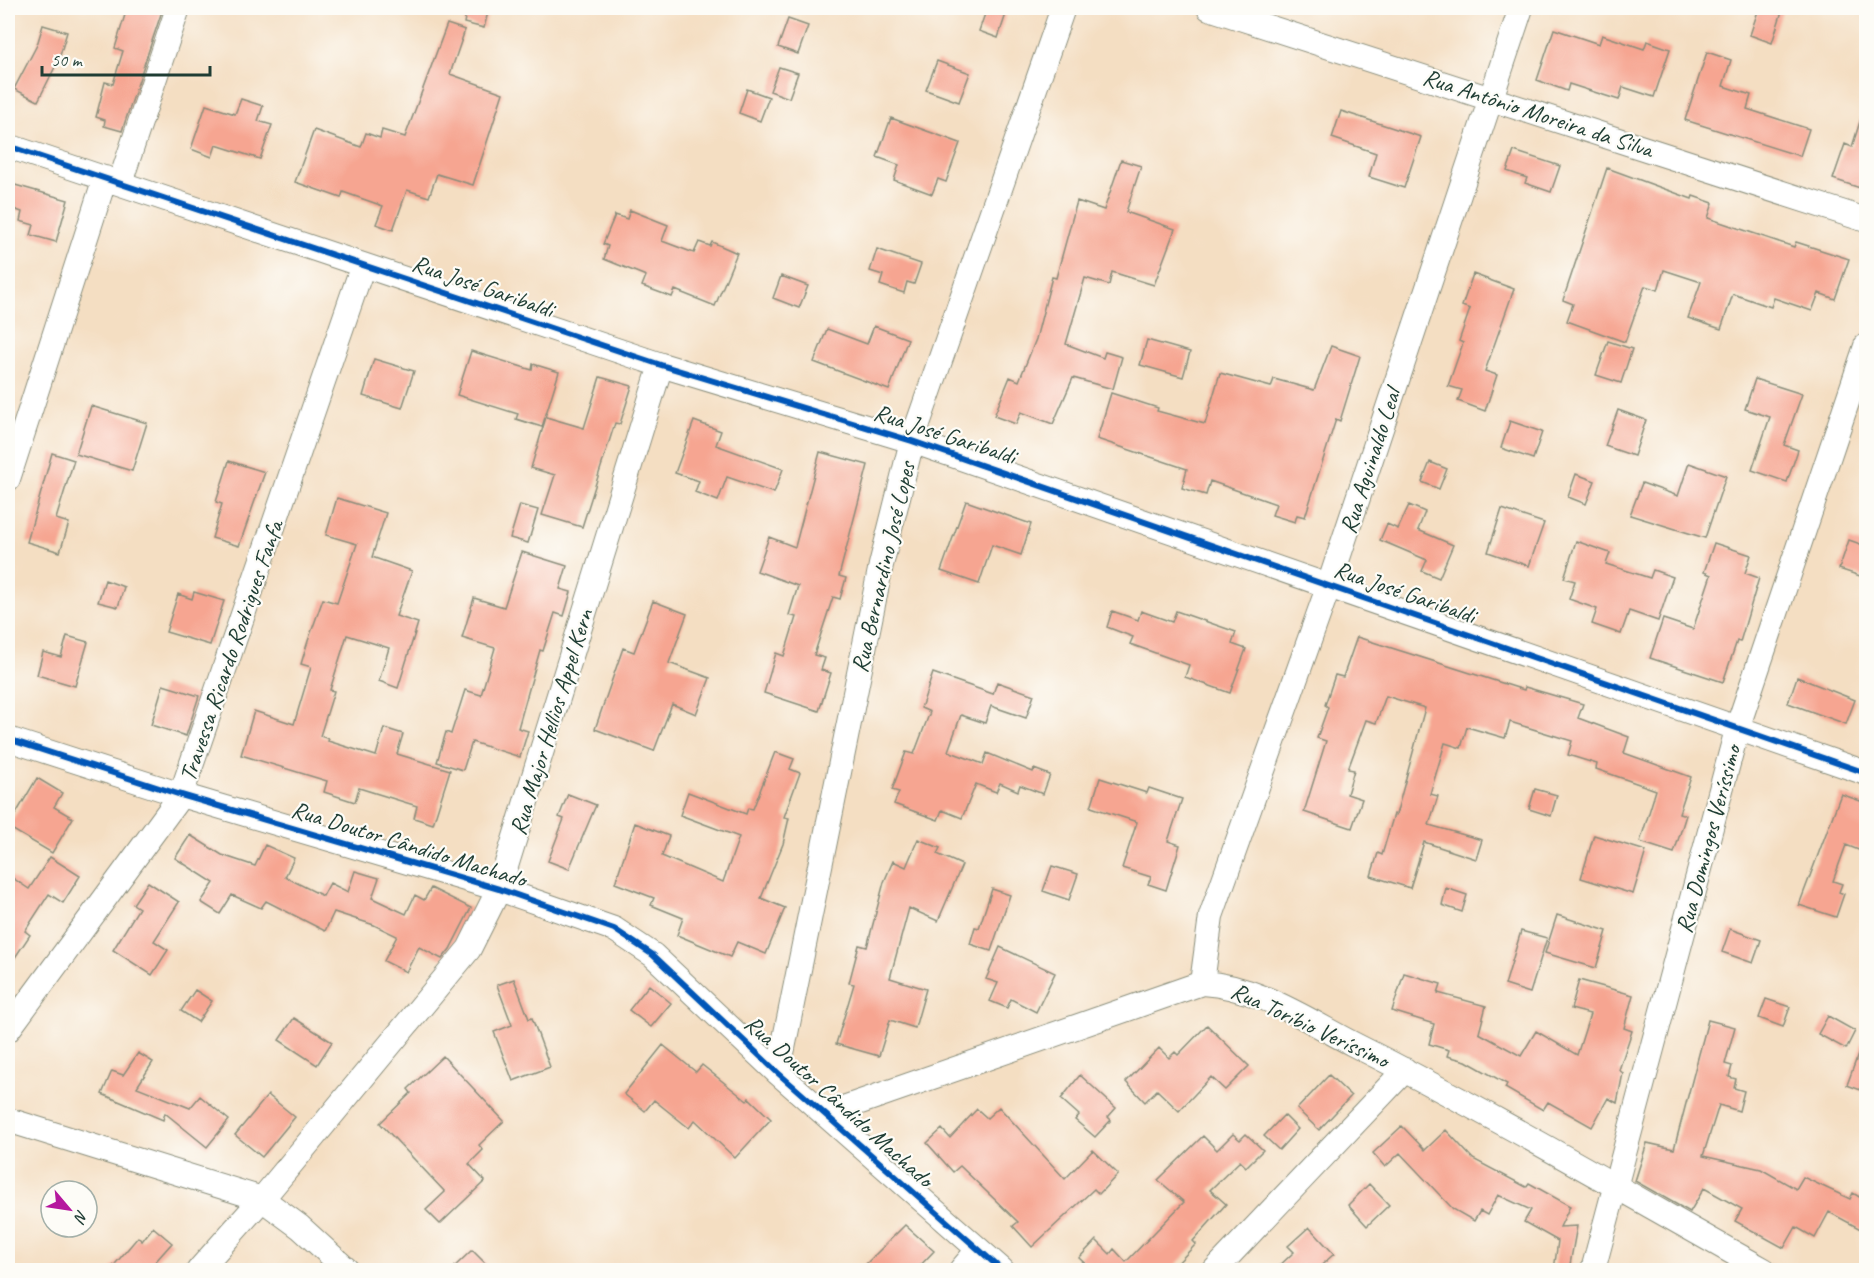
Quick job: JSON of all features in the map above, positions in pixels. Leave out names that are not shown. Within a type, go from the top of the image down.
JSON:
[{"type":"street","points":[[8,479],[112,180],[178,8]]},
{"type":"street","name":"Rua Bernardino José Lopes","points":[[778,1073],[881,565],[912,441],[1063,8]]},
{"type":"street","name":"Rua Antônio Moreira da Silva","points":[[1209,8],[1491,97],[1866,220]]},
{"type":"street","name":"Rua Aguinaldo Leal","points":[[1202,983],[1211,916],[1329,585],[1521,8]]},
{"type":"street","name":"Rua José Garibaldi","points":[[8,146],[661,365],[912,441],[1866,772]]},
{"type":"street","name":"Travessa Ricardo Rodrigues Fanfa","points":[[8,1030],[181,795],[363,265]]},
{"type":"street","name":"Rua Domingos Veríssimo","points":[[1593,1270],[1738,726],[1866,346]]},
{"type":"street","name":"Rua Major Hellios Appel Kern","points":[[199,1270],[262,1199],[469,949],[499,889],[661,365]]},
{"type":"street","name":"Rua Doutor Cândido Machado","points":[[8,739],[181,795],[499,889],[614,929],[653,955],[778,1073],[1002,1270]]},
{"type":"street","name":"Rua Toríbio Veríssimo","points":[[826,1114],[1202,983],[1228,985],[1255,994],[1405,1070],[1764,1270]]},
{"type":"street","points":[[1215,1270],[1405,1070]]},
{"type":"street","points":[[8,1120],[262,1199],[300,1227],[347,1270]]},
{"type":"street","points":[[961,1270],[978,1250]]},
{"type":"building","points":[[127,8],[163,8],[122,131],[104,126],[105,120],[96,117],[105,82],[113,84],[123,51],[115,48]]},
{"type":"building","points":[[467,8],[489,8],[484,28],[464,23]]},
{"type":"building","points":[[987,8],[1008,8],[998,38],[979,31]]},
{"type":"building","points":[[1759,8],[1783,8],[1772,43],[1750,35]]},
{"type":"building","points":[[788,19],[808,26],[798,54],[778,47]]},
{"type":"building","points":[[447,24],[465,30],[450,74],[503,93],[473,185],[437,174],[429,197],[407,190],[393,230],[376,224],[383,206],[343,192],[341,198],[295,182],[314,130],[361,147],[366,133],[380,138],[382,130],[405,137]]},
{"type":"building","points":[[43,25],[67,32],[59,59],[38,101],[14,89],[37,45]]},
{"type":"building","points":[[1554,29],[1599,44],[1602,35],[1644,49],[1647,41],[1670,49],[1654,97],[1623,87],[1619,100],[1569,84],[1567,91],[1537,80]]},
{"type":"building","points":[[1707,52],[1731,60],[1723,86],[1751,95],[1747,109],[1809,129],[1800,156],[1685,120]]},
{"type":"building","points":[[937,61],[970,73],[959,102],[926,90]]},
{"type":"building","points":[[779,67],[798,73],[789,98],[770,91]]},
{"type":"building","points":[[747,89],[769,97],[760,121],[739,113]]},
{"type":"building","points":[[241,99],[263,106],[258,121],[272,125],[260,159],[216,145],[212,157],[191,149],[206,105],[235,114]]},
{"type":"building","points":[[1341,111],[1421,137],[1404,188],[1369,177],[1376,153],[1332,138]]},
{"type":"building","points":[[1863,112],[1866,113],[1866,190],[1833,179],[1845,144],[1852,147]]},
{"type":"building","points":[[891,118],[960,143],[946,182],[938,179],[932,194],[894,180],[899,165],[877,157]]},
{"type":"building","points":[[1514,151],[1560,166],[1551,192],[1525,183],[1527,178],[1507,171]]},
{"type":"building","points":[[1121,160],[1141,166],[1126,212],[1175,229],[1154,285],[1112,272],[1109,285],[1085,278],[1066,344],[1103,358],[1105,352],[1122,357],[1113,389],[1073,378],[1053,424],[1021,412],[1016,424],[994,416],[1010,377],[1019,381],[1036,339],[1052,277],[1056,278],[1077,201],[1104,210]]},
{"type":"building","points":[[1607,168],[1692,199],[1693,196],[1713,203],[1708,218],[1794,247],[1796,242],[1849,259],[1835,299],[1819,293],[1812,311],[1774,298],[1771,307],[1733,294],[1721,329],[1688,318],[1701,282],[1664,270],[1658,290],[1645,286],[1625,342],[1567,321],[1573,304],[1563,300]]},
{"type":"building","points":[[8,183],[68,200],[56,242],[31,235],[34,225],[20,221],[22,212],[8,207]]},
{"type":"building","points":[[630,210],[668,225],[662,241],[694,253],[699,242],[710,246],[712,242],[737,253],[715,306],[675,290],[672,297],[642,286],[646,276],[604,259],[608,246],[603,244],[615,215],[627,219]]},
{"type":"building","points":[[877,249],[921,264],[914,284],[907,282],[904,293],[880,285],[883,275],[870,271]]},
{"type":"building","points":[[1473,274],[1514,289],[1485,371],[1497,375],[1485,411],[1458,401],[1462,390],[1448,386],[1463,343],[1459,341],[1470,309],[1462,306]]},
{"type":"building","points":[[781,276],[808,286],[799,308],[773,298]]},
{"type":"building","points":[[874,326],[908,339],[889,390],[814,362],[827,329],[867,344]]},
{"type":"building","points":[[1147,340],[1190,352],[1183,377],[1140,365]]},
{"type":"building","points":[[1608,341],[1632,349],[1621,383],[1596,375]]},
{"type":"building","points":[[1331,346],[1360,356],[1340,421],[1336,419],[1305,517],[1297,515],[1295,522],[1272,515],[1276,504],[1210,481],[1206,495],[1182,488],[1187,469],[1097,439],[1111,393],[1158,408],[1157,411],[1205,424],[1220,373],[1271,387],[1274,379],[1314,390]]},
{"type":"building","points":[[471,351],[532,370],[533,364],[559,372],[542,427],[516,419],[518,414],[457,395]]},
{"type":"building","points":[[374,359],[414,371],[402,408],[363,396]]},
{"type":"building","points":[[600,377],[632,386],[620,424],[615,423],[582,527],[542,515],[555,475],[531,468],[546,417],[584,428]]},
{"type":"building","points":[[1755,379],[1802,394],[1784,445],[1798,450],[1787,482],[1752,470],[1770,417],[1745,409]]},
{"type":"building","points":[[91,406],[147,423],[132,471],[76,454]]},
{"type":"building","points":[[1618,410],[1646,420],[1634,456],[1605,446]]},
{"type":"building","points":[[694,421],[721,431],[716,445],[783,469],[774,493],[727,477],[718,501],[695,492],[699,481],[675,473]]},
{"type":"building","points":[[1510,421],[1542,432],[1533,459],[1501,448]]},
{"type":"building","points":[[820,452],[868,465],[839,576],[846,578],[840,599],[833,597],[814,655],[825,658],[821,670],[831,673],[819,711],[764,693],[776,653],[784,656],[796,617],[789,615],[798,586],[757,571],[769,537],[795,547]]},
{"type":"building","points":[[52,453],[74,460],[56,519],[69,523],[60,552],[27,542]]},
{"type":"building","points":[[229,461],[265,472],[239,546],[212,538],[222,504],[216,502]]},
{"type":"building","points":[[1430,462],[1447,469],[1439,489],[1422,482]]},
{"type":"building","points":[[1689,463],[1726,476],[1705,538],[1630,515],[1642,483],[1678,496]]},
{"type":"building","points":[[1576,474],[1595,481],[1586,504],[1568,497]]},
{"type":"building","points":[[337,498],[386,513],[372,557],[412,571],[396,616],[418,623],[398,688],[379,681],[389,648],[347,635],[330,690],[334,691],[320,736],[329,739],[328,741],[376,756],[384,728],[403,734],[397,754],[450,770],[433,824],[414,818],[417,806],[359,788],[355,802],[324,792],[327,781],[241,755],[254,711],[294,724],[311,667],[301,664],[308,641],[323,599],[337,603],[357,544],[326,535]]},
{"type":"building","points":[[966,501],[1031,524],[1021,555],[992,545],[979,584],[941,571]]},
{"type":"building","points":[[520,505],[538,510],[528,543],[510,538]]},
{"type":"building","points":[[1409,505],[1425,512],[1418,530],[1453,545],[1439,578],[1422,571],[1427,560],[1380,540],[1387,524],[1398,529]]},
{"type":"building","points":[[1502,509],[1544,523],[1529,566],[1488,552]]},
{"type":"building","points":[[1849,540],[1866,546],[1866,578],[1839,569]]},
{"type":"building","points":[[1576,541],[1610,553],[1606,564],[1650,578],[1653,570],[1673,577],[1658,621],[1629,611],[1621,634],[1592,624],[1597,609],[1569,599],[1575,581],[1564,578]]},
{"type":"building","points":[[1714,543],[1751,555],[1745,573],[1759,578],[1740,642],[1737,641],[1723,682],[1650,658],[1663,619],[1693,629],[1711,575],[1704,572]]},
{"type":"building","points":[[522,552],[567,566],[560,589],[571,592],[564,616],[555,613],[543,651],[540,650],[518,728],[528,731],[520,757],[472,742],[463,770],[437,762],[446,732],[451,734],[465,690],[481,695],[495,648],[462,638],[474,598],[504,607]]},
{"type":"building","points":[[105,580],[124,587],[118,607],[98,602]]},
{"type":"building","points":[[194,592],[224,601],[210,645],[166,632],[178,594],[192,599]]},
{"type":"building","points":[[653,601],[687,614],[669,663],[710,678],[696,714],[672,704],[654,751],[595,729],[623,648],[634,652]]},
{"type":"building","points":[[1112,611],[1138,620],[1141,611],[1172,622],[1176,611],[1236,632],[1232,644],[1246,649],[1230,693],[1185,677],[1189,665],[1130,644],[1133,637],[1107,627]]},
{"type":"building","points":[[67,636],[88,642],[75,686],[37,675],[43,652],[61,657]]},
{"type":"building","points":[[1357,637],[1524,690],[1525,687],[1583,704],[1578,718],[1629,737],[1624,753],[1691,777],[1679,813],[1686,815],[1674,853],[1640,842],[1656,790],[1596,769],[1597,764],[1568,755],[1572,741],[1510,722],[1505,738],[1467,727],[1461,748],[1445,743],[1430,794],[1438,796],[1429,825],[1482,840],[1476,859],[1424,842],[1410,888],[1371,876],[1378,853],[1382,855],[1394,814],[1396,815],[1425,708],[1386,696],[1376,723],[1366,720],[1348,769],[1354,770],[1347,794],[1362,799],[1352,828],[1304,812],[1326,741],[1317,738],[1328,707],[1325,705],[1335,675],[1343,677]]},
{"type":"building","points":[[933,673],[993,694],[997,682],[1034,695],[1026,718],[991,706],[985,723],[961,715],[948,751],[983,764],[987,753],[1033,772],[1034,769],[1050,775],[1043,794],[1020,785],[1018,791],[1000,783],[996,792],[976,784],[962,818],[942,810],[938,820],[894,804],[899,792],[892,790],[906,752],[914,754],[930,712],[921,708]]},
{"type":"building","points":[[1797,677],[1855,700],[1846,724],[1788,703]]},
{"type":"building","points":[[163,685],[199,696],[186,736],[151,725]]},
{"type":"building","points":[[775,752],[794,759],[790,769],[800,773],[784,817],[789,818],[783,844],[761,898],[785,908],[766,954],[737,942],[730,957],[677,935],[683,918],[651,905],[654,898],[615,883],[635,823],[669,836],[662,856],[723,882],[739,837],[680,815],[688,792],[746,814],[748,808],[753,809]]},
{"type":"building","points":[[37,778],[62,793],[54,807],[73,818],[52,853],[8,827]]},
{"type":"building","points":[[1100,778],[1147,793],[1149,788],[1182,799],[1168,841],[1180,845],[1166,890],[1148,884],[1151,877],[1122,868],[1137,822],[1091,807]]},
{"type":"building","points":[[1535,789],[1557,795],[1551,816],[1529,809]]},
{"type":"building","points":[[568,794],[596,805],[569,869],[548,861],[564,819],[559,817]]},
{"type":"building","points":[[1841,794],[1866,803],[1866,853],[1846,845],[1833,881],[1842,884],[1839,892],[1844,894],[1836,917],[1799,905]]},
{"type":"building","points":[[190,835],[222,855],[255,866],[265,845],[294,858],[285,877],[323,896],[330,883],[348,892],[355,871],[379,878],[372,898],[406,914],[415,895],[424,900],[431,888],[471,908],[450,949],[442,959],[419,947],[406,972],[384,961],[397,936],[374,925],[334,912],[325,931],[266,901],[261,908],[232,895],[220,914],[201,902],[214,883],[175,858]]},
{"type":"building","points":[[1594,835],[1646,851],[1633,894],[1581,878]]},
{"type":"building","points":[[918,839],[940,848],[937,854],[962,865],[938,921],[909,908],[890,978],[926,989],[915,1028],[890,1020],[879,1056],[836,1044],[854,984],[849,983],[859,945],[867,947],[884,882],[893,861],[906,867]]},
{"type":"building","points":[[50,857],[80,876],[63,903],[49,894],[25,931],[30,935],[8,968],[8,875],[29,889]]},
{"type":"building","points":[[1052,866],[1078,874],[1069,900],[1043,891]]},
{"type":"building","points":[[148,882],[179,902],[154,941],[168,950],[152,975],[113,950],[139,908],[133,904]]},
{"type":"building","points":[[1446,888],[1467,895],[1462,912],[1442,905]]},
{"type":"building","points":[[992,889],[1010,895],[991,951],[970,944],[975,927],[979,928]]},
{"type":"building","points":[[1557,915],[1607,931],[1596,968],[1545,953]]},
{"type":"building","points":[[1730,929],[1761,940],[1753,963],[1722,952]]},
{"type":"building","points":[[1521,931],[1547,938],[1530,993],[1505,985]]},
{"type":"building","points":[[1000,947],[1055,973],[1036,1012],[1011,999],[1007,1008],[990,1001],[998,983],[986,979]]},
{"type":"building","points":[[1404,973],[1441,984],[1438,993],[1486,1006],[1479,1033],[1521,1056],[1536,1031],[1577,1055],[1590,1014],[1571,1009],[1579,980],[1633,995],[1624,1028],[1632,1031],[1619,1070],[1623,1073],[1617,1103],[1608,1098],[1592,1127],[1548,1102],[1543,1110],[1505,1088],[1507,1084],[1466,1061],[1447,1056],[1449,1050],[1429,1044],[1434,1024],[1392,1011]]},
{"type":"building","points":[[514,979],[529,1019],[532,1018],[550,1067],[513,1081],[494,1032],[512,1025],[497,985]]},
{"type":"building","points":[[649,985],[671,1003],[651,1027],[629,1010]]},
{"type":"building","points":[[195,990],[212,1001],[198,1022],[181,1011]]},
{"type":"building","points":[[1766,999],[1790,1007],[1783,1027],[1759,1018]]},
{"type":"building","points":[[1828,1016],[1855,1031],[1846,1049],[1818,1034]]},
{"type":"building","points":[[294,1018],[332,1042],[317,1065],[279,1040]]},
{"type":"building","points":[[1708,1020],[1735,1027],[1725,1064],[1732,1066],[1729,1077],[1736,1079],[1734,1088],[1744,1091],[1739,1111],[1719,1105],[1703,1156],[1761,1169],[1796,1189],[1803,1177],[1850,1199],[1853,1193],[1866,1201],[1866,1232],[1829,1212],[1815,1238],[1796,1227],[1784,1248],[1735,1221],[1742,1209],[1704,1188],[1690,1212],[1635,1181],[1647,1143],[1674,1149]]},
{"type":"building","points":[[1207,1025],[1249,1066],[1225,1090],[1211,1077],[1179,1111],[1157,1090],[1145,1102],[1126,1082],[1159,1048],[1169,1058],[1175,1052],[1178,1055]]},
{"type":"building","points":[[1864,1038],[1866,1039],[1866,1092],[1847,1085]]},
{"type":"building","points":[[663,1045],[696,1072],[702,1065],[747,1101],[749,1098],[771,1119],[735,1158],[695,1120],[689,1128],[654,1100],[645,1111],[624,1094]]},
{"type":"building","points":[[138,1053],[153,1062],[137,1087],[190,1108],[200,1096],[229,1120],[207,1147],[165,1113],[163,1120],[102,1094],[112,1071],[123,1075]]},
{"type":"building","points":[[443,1056],[504,1121],[479,1145],[483,1150],[469,1164],[485,1181],[440,1224],[426,1210],[445,1192],[380,1123],[411,1093],[408,1089]]},
{"type":"building","points":[[1080,1075],[1116,1108],[1108,1117],[1111,1120],[1095,1137],[1075,1120],[1079,1115],[1061,1099]]},
{"type":"building","points":[[1329,1075],[1351,1096],[1319,1130],[1297,1109]]},
{"type":"building","points":[[268,1095],[295,1117],[262,1157],[235,1135]]},
{"type":"building","points":[[999,1107],[1065,1179],[1093,1150],[1118,1174],[1099,1194],[1094,1189],[1032,1247],[1013,1226],[1018,1222],[960,1166],[953,1172],[927,1143],[942,1129],[950,1138],[977,1109],[987,1118]]},
{"type":"building","points":[[1284,1115],[1298,1129],[1279,1150],[1264,1136]]},
{"type":"building","points":[[1402,1126],[1425,1150],[1446,1130],[1473,1159],[1526,1187],[1529,1183],[1570,1206],[1560,1227],[1577,1226],[1569,1270],[1554,1270],[1558,1241],[1524,1222],[1531,1210],[1498,1195],[1487,1215],[1480,1211],[1474,1221],[1453,1209],[1400,1153],[1385,1167],[1373,1153]]},
{"type":"building","points":[[1233,1134],[1240,1140],[1246,1134],[1263,1150],[1246,1167],[1240,1161],[1210,1190],[1226,1204],[1193,1241],[1196,1244],[1171,1270],[1092,1270],[1079,1258],[1096,1240],[1110,1254],[1114,1249],[1126,1262],[1184,1202],[1158,1180],[1203,1136],[1217,1150]]},
{"type":"building","points":[[1369,1184],[1389,1205],[1367,1226],[1348,1205]]},
{"type":"building","points":[[905,1225],[934,1251],[916,1270],[860,1270]]},
{"type":"building","points":[[153,1227],[172,1243],[148,1270],[110,1270],[138,1237],[142,1241]]},
{"type":"building","points":[[1309,1227],[1334,1254],[1316,1270],[1275,1270],[1294,1252],[1288,1246]]},
{"type":"building","points":[[472,1250],[492,1270],[451,1270]]},
{"type":"cycle path","points":[[8,146],[661,365],[912,441],[1866,773]]},
{"type":"cycle path","points":[[8,739],[181,795],[499,889],[614,929],[653,955],[778,1073],[1002,1270]]}]
